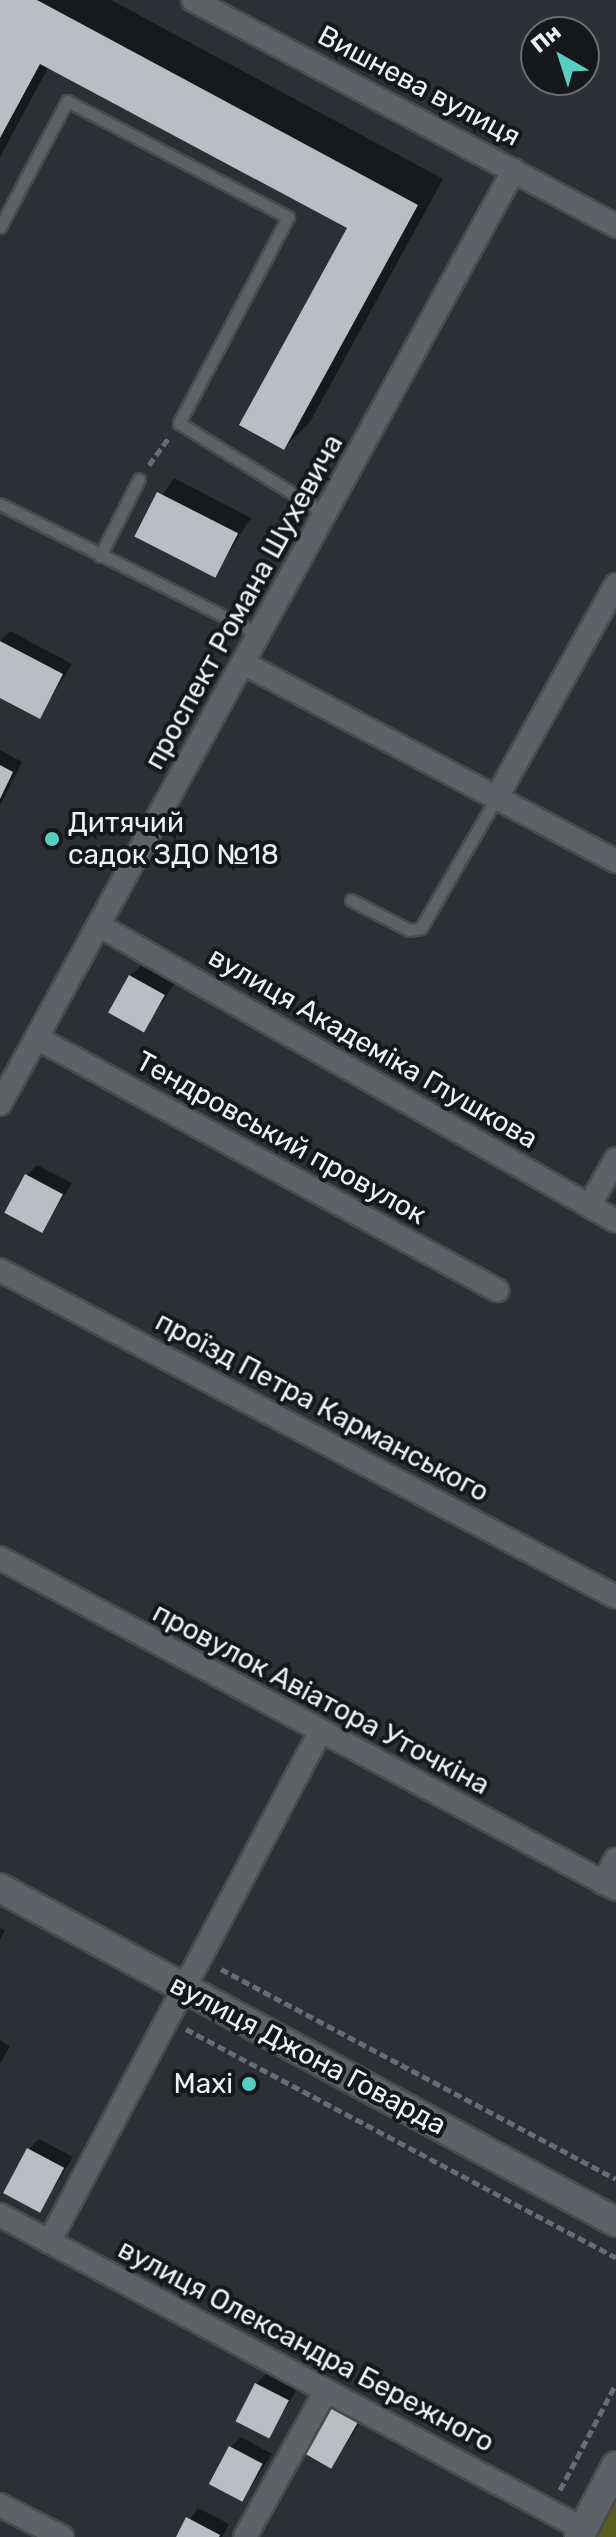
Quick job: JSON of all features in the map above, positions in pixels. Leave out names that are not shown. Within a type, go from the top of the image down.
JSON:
[{"type":"street","name":"Вишнева вулиця","points":[[193,0],[616,226]]},
{"type":"street","name":"проспект Романа Шухевича","points":[[0,1104],[327,515],[514,170]]},
{"type":"street","points":[[498,795],[616,585]]},
{"type":"street","points":[[245,664],[498,795],[616,861]]},
{"type":"street","name":"вулиця Академіка Глушкова","points":[[100,926],[616,1221]]},
{"type":"street","name":"Тендровський провулок","points":[[37,1038],[497,1290]]},
{"type":"street","points":[[589,1206],[616,1159]]},
{"type":"street","name":"проїзд Петра Карманського","points":[[0,1270],[616,1597]]},
{"type":"street","name":"провулок Авіатора Уточкіна","points":[[0,1558],[319,1734],[610,1886]]},
{"type":"street","points":[[49,2242],[319,1734]]},
{"type":"street","points":[[610,1886],[616,1859]]},
{"type":"street","name":"вулиця Джона Говарда","points":[[0,1888],[616,2222]]},
{"type":"street","name":"вулиця Олександра Бережного","points":[[0,2215],[548,2512],[581,2533]]},
{"type":"street","points":[[245,2537],[326,2391]]},
{"type":"street","points":[[581,2533],[616,2466]]},
{"type":"street","points":[[0,2505],[62,2537]]},
{"type":"lane","points":[[0,227],[67,101],[288,217],[179,423],[327,515]]},
{"type":"lane","points":[[100,556],[139,479]]},
{"type":"lane","points":[[0,504],[260,634]]},
{"type":"lane","points":[[351,900],[409,930],[421,928],[498,795]]},
{"type":"path","points":[[139,479],[179,423]]},
{"type":"path","points":[[199,1958],[616,2179]]},
{"type":"path","points":[[167,2019],[616,2258]]},
{"type":"path","points":[[548,2512],[616,2384]]},
{"type":"green space","points":[[616,2498],[616,2537],[595,2537]]},
{"type":"building","points":[[0,0],[37,0],[418,205],[284,450],[239,425],[347,228],[40,64],[0,138]]},
{"type":"building","points":[[157,492],[238,533],[215,578],[134,537]]},
{"type":"building","points":[[0,641],[63,674],[40,719],[0,698]]},
{"type":"building","points":[[0,765],[13,772],[0,799]]},
{"type":"building","points":[[129,975],[165,995],[144,1032],[108,1013]]},
{"type":"building","points":[[25,1174],[63,1194],[42,1233],[4,1213]]},
{"type":"building","points":[[27,2148],[64,2168],[40,2213],[3,2193]]},
{"type":"building","points":[[255,2383],[289,2400],[269,2439],[235,2421]]},
{"type":"building","points":[[331,2405],[359,2421],[331,2469],[304,2453]]},
{"type":"building","points":[[229,2446],[263,2464],[242,2502],[209,2484]]},
{"type":"building","points":[[186,2517],[220,2535],[219,2537],[176,2537]]},
{"type":"place","name":"Дитячий садок ЗДО №18","points":[[52,839]]},
{"type":"place","name":"Maxi","points":[[249,2084]]}]
